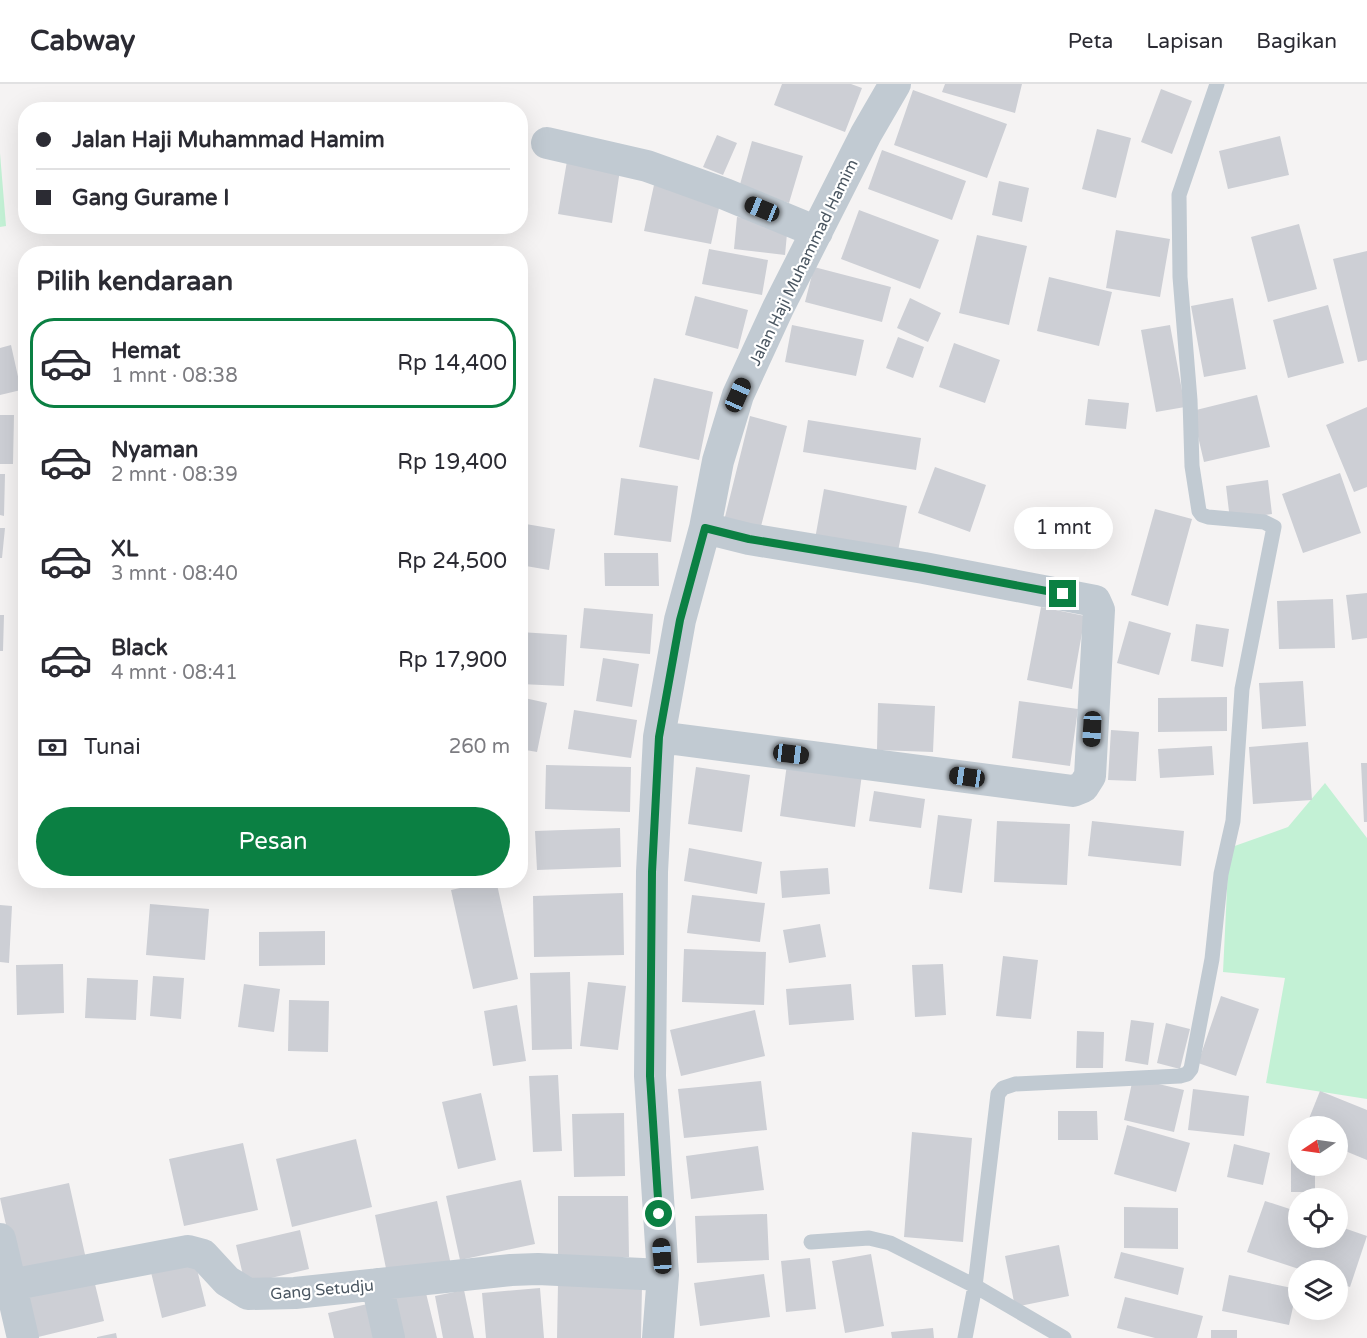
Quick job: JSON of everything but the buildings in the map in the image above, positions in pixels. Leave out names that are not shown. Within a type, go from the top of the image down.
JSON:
[{"type":"street","name":"Jalan Haji Muhammad Hamim","points":[[658,1338],[663,1275],[650,1076],[652,872],[659,737],[680,620],[705,528],[718,461],[738,395],[778,308],[866,134],[895,84]]},
{"type":"street","points":[[547,143],[647,166],[725,194],[817,232]]},
{"type":"street","points":[[659,737],[1073,791],[1083,787],[1090,776],[1099,610],[1095,601],[924,568],[749,539],[705,528]]},
{"type":"street","points":[[0,1239],[5,1286],[23,1338]]},
{"type":"street","name":"Gang Setudju","points":[[5,1286],[188,1251],[202,1255],[227,1281],[248,1294],[295,1293],[511,1270],[538,1269],[663,1275]]},
{"type":"street","points":[[376,1284],[389,1338]]},
{"type":"lane","points":[[965,1338],[975,1286],[998,1094],[1003,1088],[1015,1084],[1180,1076],[1187,1074],[1191,1069],[1212,959],[1221,874],[1233,821],[1242,689],[1274,527],[1264,522],[1208,518],[1202,515],[1199,511],[1192,466],[1190,400],[1180,277],[1179,195],[1217,84]]},
{"type":"lane","points":[[811,1242],[869,1239],[890,1243],[975,1286],[1064,1338]]},
{"type":"green space","points":[[0,153],[6,226],[0,227]]},
{"type":"green space","points":[[1325,783],[1367,838],[1367,1099],[1266,1083],[1285,978],[1223,972],[1229,848],[1288,827]]},
{"type":"route","points":[[659,1214],[650,1076],[652,872],[659,737],[680,620],[705,528],[749,539],[1063,594]]}]
